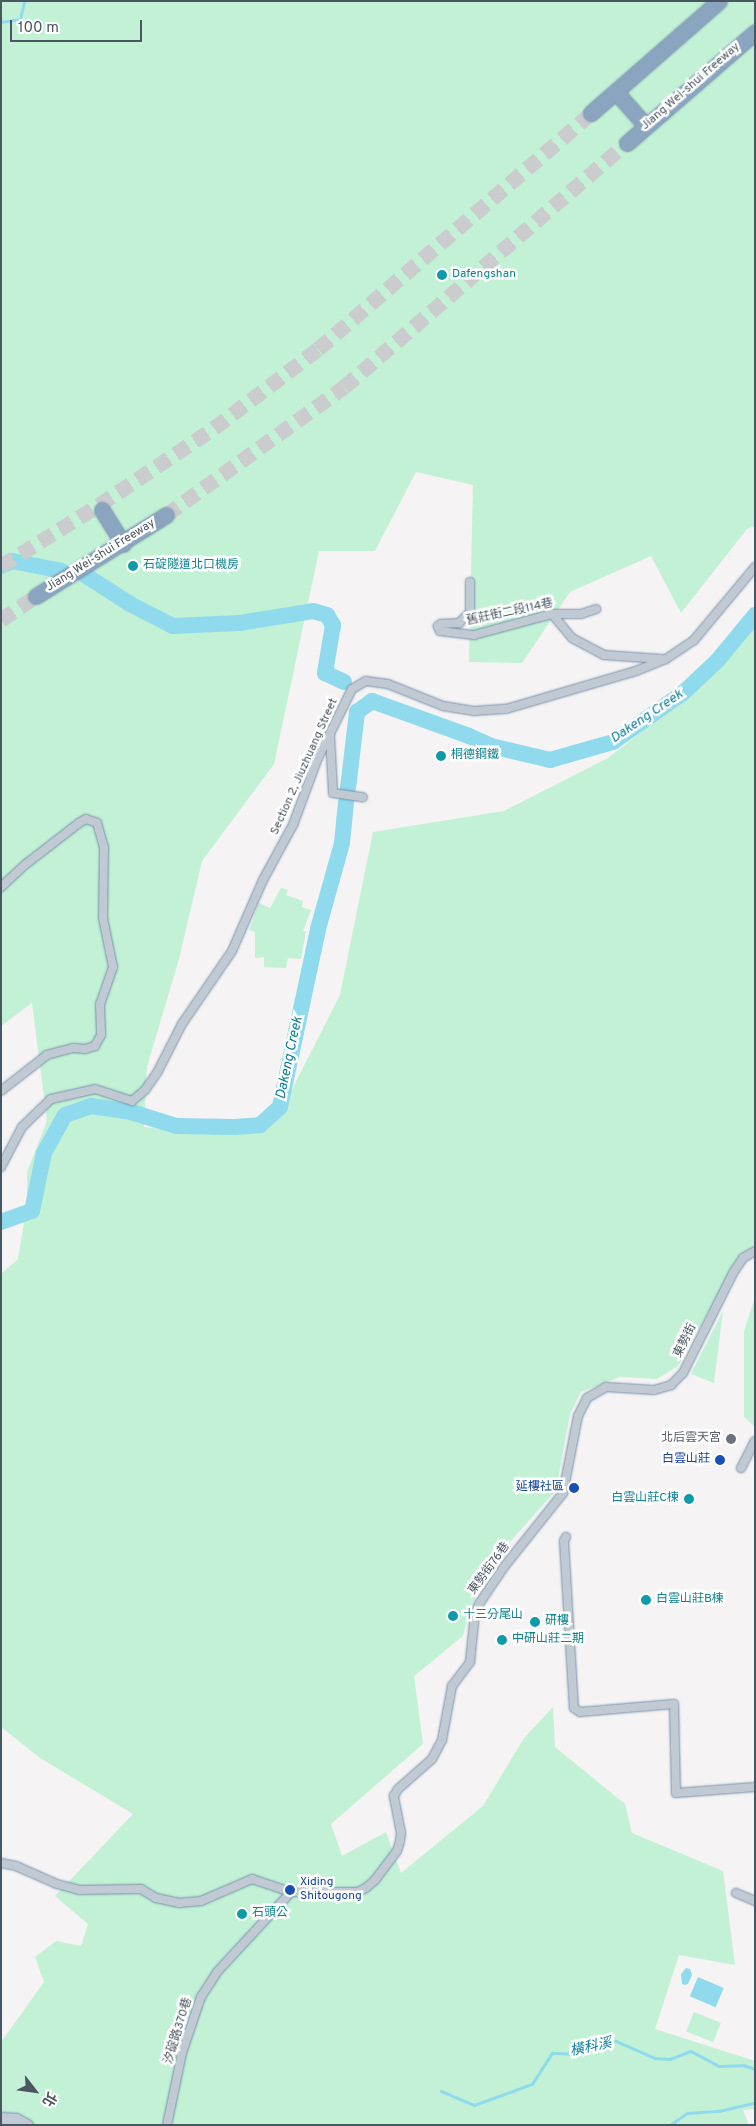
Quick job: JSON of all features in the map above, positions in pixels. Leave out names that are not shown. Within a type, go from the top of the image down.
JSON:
[{"type":"highway","points":[[591,113],[718,1]]},
{"type":"highway","name":"Jiang Wei-shui Freeway","points":[[627,143],[718,62],[755,32]]},
{"type":"highway","points":[[616,92],[646,126]]},
{"type":"highway","points":[[102,510],[123,544]]},
{"type":"highway","name":"Jiang Wei-shui Freeway","points":[[36,596],[123,544],[166,515]]},
{"type":"street","name":"Section 2, Jiuzhuang Street","points":[[1,1166],[22,1127],[51,1098],[95,1089],[132,1101],[145,1090],[157,1073],[182,1024],[232,951],[263,880],[293,825],[317,760],[352,689],[366,681],[388,684],[443,706],[474,711],[506,709],[636,671],[666,659],[700,634],[755,567]]},
{"type":"street","name":"舊莊街二段114巷","points":[[470,582],[470,612],[459,623],[438,626],[440,631],[474,635],[552,614],[581,614],[596,609]]},
{"type":"street","points":[[552,614],[572,638],[604,655],[666,659]]},
{"type":"street","points":[[330,733],[333,793],[363,797]]},
{"type":"street","points":[[1,886],[79,823],[86,819],[97,823],[104,848],[103,918],[113,967],[100,1004],[101,1035],[95,1046],[85,1049],[73,1048],[48,1055],[1,1090]]},
{"type":"street","name":"東勢街","points":[[606,1387],[654,1390],[671,1385],[683,1373],[733,1273],[743,1258],[755,1252]]},
{"type":"street","name":"東勢街76巷","points":[[291,1892],[358,1892],[375,1880],[396,1851],[401,1834],[394,1796],[398,1789],[432,1759],[442,1740],[452,1686],[470,1662],[475,1613],[478,1604],[504,1567],[563,1493],[578,1416],[587,1398],[606,1387]]},
{"type":"street","points":[[740,1468],[755,1441]]},
{"type":"street","points":[[566,1537],[564,1541],[574,1708],[580,1712],[674,1704],[676,1793],[755,1787]]},
{"type":"street","points":[[1,1863],[16,1866],[57,1884],[79,1890],[141,1889],[156,1898],[180,1904],[201,1901],[252,1879],[291,1892]]},
{"type":"street","name":"汐碇路370巷","points":[[167,2125],[182,2053],[201,1997],[217,1972],[291,1892]]},
{"type":"street","points":[[736,1893],[755,1901]]},
{"type":"street","points":[[1,2118],[16,2119],[27,2125]]},
{"type":"green space","points":[[1,1],[755,1],[755,526],[747,529],[681,613],[651,556],[570,592],[522,663],[469,662],[473,485],[416,472],[375,551],[319,551],[274,764],[202,861],[179,959],[147,1067],[144,1127],[231,1134],[282,1109],[340,995],[373,832],[504,811],[608,758],[668,711],[755,616],[755,1243],[729,1275],[678,1366],[657,1379],[620,1377],[581,1392],[570,1414],[556,1490],[503,1550],[471,1605],[463,1636],[414,1676],[423,1744],[331,1824],[342,1856],[386,1832],[401,1873],[483,1806],[524,1738],[553,1707],[555,1747],[625,1804],[632,1833],[723,1871],[735,1965],[679,1955],[655,2029],[755,2061],[755,2109],[743,2110],[749,2125],[1,2125],[1,2042],[44,1982],[35,1957],[56,1941],[81,1946],[88,1924],[55,1896],[133,1814],[40,1758],[1,1727],[1,1274],[18,1259],[27,1206],[27,1172],[47,1121],[32,1003],[1,1026]]},
{"type":"green space","points":[[281,888],[288,890],[286,895],[303,901],[302,907],[311,910],[303,931],[306,931],[301,959],[288,958],[286,968],[264,967],[264,957],[255,958],[255,932],[249,930],[259,903],[270,908]]},
{"type":"green space","points":[[755,1297],[754,1426],[744,1417],[744,1331]]},
{"type":"green space","points":[[723,1311],[714,1383],[691,1374]]},
{"type":"green space","points":[[694,2012],[721,2023],[713,2042],[686,2031]]},
{"type":"water","points":[[686,1968],[690,1969],[692,1975],[688,1984],[685,1985],[682,1984],[681,1974]]},
{"type":"water","points":[[698,1977],[724,1988],[716,2007],[690,1996]]},
{"type":"waterway","points":[[1,22],[20,19],[24,1]]},
{"type":"waterway","points":[[1,566],[12,561],[62,571]]},
{"type":"waterway","points":[[85,575],[130,604],[173,626],[240,623],[313,611],[327,615],[333,625],[325,673],[344,682]]},
{"type":"waterway","name":"Dakeng Creek","points":[[348,788],[357,712],[372,701],[469,736],[491,746],[550,760],[613,742],[683,693],[717,661],[755,615]]},
{"type":"waterway","name":"Dakeng Creek","points":[[1,1222],[32,1211],[44,1153],[65,1115],[91,1106],[131,1112],[176,1126],[234,1127],[260,1125],[280,1107],[318,929],[342,843],[346,802]]},
{"type":"waterway","name":"橫科溪","points":[[441,2091],[474,2105],[532,2084],[552,2053],[576,2054],[616,2041],[655,2058],[670,2059],[691,2051],[719,2066],[743,2065],[755,2069]]},
{"type":"waterway","points":[[670,2125],[687,2113],[719,2111],[755,2103]]},
{"type":"tunnel","points":[[1,566],[99,505],[214,428],[318,349],[591,113]]},
{"type":"tunnel","points":[[166,515],[344,387],[627,143]]},
{"type":"tunnel","points":[[1,620],[36,596]]},
{"type":"place","name":"Dafengshan","points":[[442,275]]},
{"type":"place","name":"石碇隧道北口機房","points":[[133,566]]},
{"type":"place","name":"桐德鋼鐵","points":[[441,756]]},
{"type":"place","name":"北后雲天宮","points":[[731,1439]]},
{"type":"place","name":"白雲山莊","points":[[720,1460]]},
{"type":"place","name":"延樓社區","points":[[574,1488]]},
{"type":"place","name":"白雲山莊C棟","points":[[689,1499]]},
{"type":"place","name":"白雲山莊B棟","points":[[646,1600]]},
{"type":"place","name":"十三分尾山","points":[[453,1616]]},
{"type":"place","name":"研樓","points":[[535,1622]]},
{"type":"place","name":"中研山莊二期","points":[[502,1640]]},
{"type":"place","name":"Xiding Shitougong","points":[[290,1890]]},
{"type":"place","name":"石頭公","points":[[242,1914]]}]
